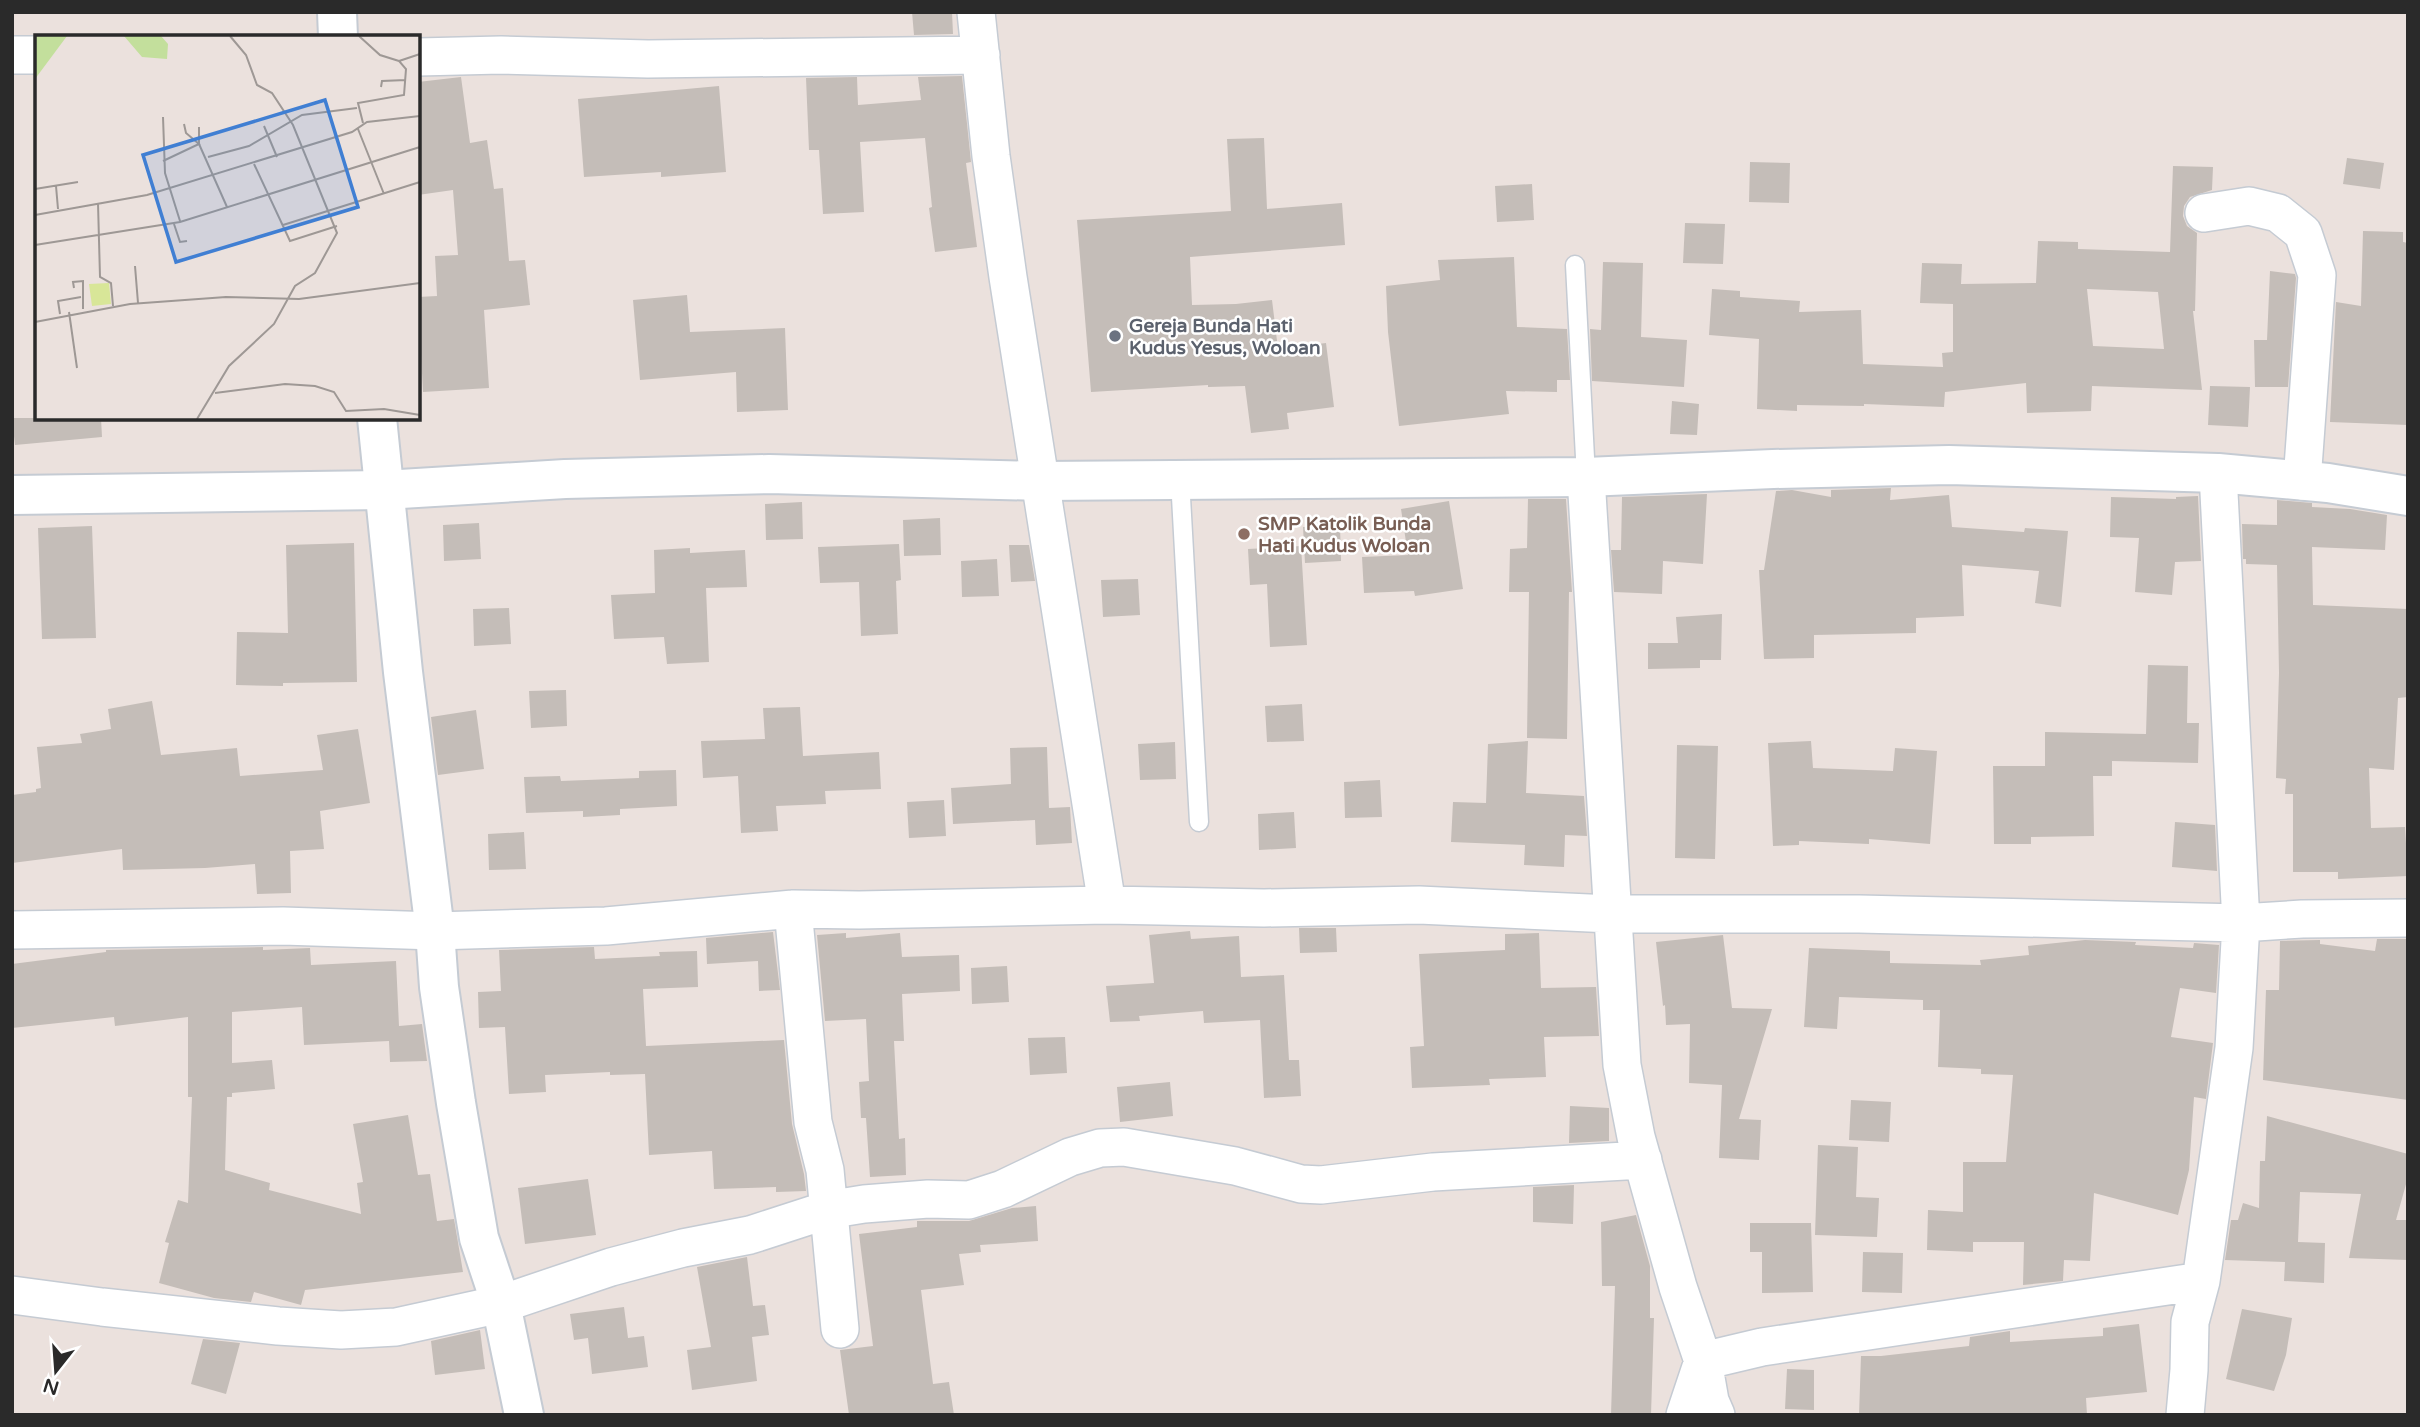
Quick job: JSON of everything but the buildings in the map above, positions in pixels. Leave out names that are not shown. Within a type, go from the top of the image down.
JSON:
[{"type":"main road","points":[[337,12],[338,35]]},
{"type":"main road","points":[[377,420],[402,673],[435,931],[439,987],[456,1103],[479,1238],[501,1304],[524,1415]]},
{"type":"main road","points":[[12,495],[384,490],[565,479],[769,474],[1041,481],[1586,477],[1949,465],[2218,473],[2302,481],[2408,496]]},
{"type":"street","points":[[976,12],[991,156],[1006,263],[1107,905]]},
{"type":"street","points":[[12,55],[35,55]]},
{"type":"street","points":[[420,57],[501,55],[648,59],[981,55]]},
{"type":"street","points":[[2204,213],[2249,206],[2278,213],[2303,233],[2317,275],[2302,481]]},
{"type":"street","points":[[2185,1415],[2190,1322],[2201,1281],[2234,1048],[2241,923],[2218,473]]},
{"type":"street","points":[[1586,477],[1622,1065],[1643,1160],[1678,1287],[1703,1361],[1710,1401],[1716,1415]]},
{"type":"street","points":[[12,930],[283,926],[435,931],[606,926],[793,909],[1107,905],[1264,908],[1419,905],[1611,914],[1873,914],[2241,923],[2302,919],[2408,918]]},
{"type":"street","points":[[793,909],[813,1122],[825,1170],[840,1329]]},
{"type":"street","points":[[12,1295],[278,1326],[341,1330],[396,1326],[501,1304],[611,1267],[683,1248],[750,1236],[827,1210],[928,1199],[969,1200],[1003,1189],[1070,1157],[1100,1148],[1124,1147],[1235,1166],[1301,1184],[1321,1185],[1433,1172],[1643,1160]]},
{"type":"street","points":[[1703,1361],[1762,1347],[2201,1281]]},
{"type":"street","points":[[1685,1415],[1703,1361]]},
{"type":"lane","points":[[1575,265],[1586,477]]},
{"type":"lane","points":[[1180,479],[1199,822]]},
{"type":"place","name":"Gereja Bunda Hati Kudus Yesus, Woloan","points":[[1115,336]]},
{"type":"place","name":"SMP Katolik Bunda Hati Kudus Woloan","points":[[1244,534]]}]
